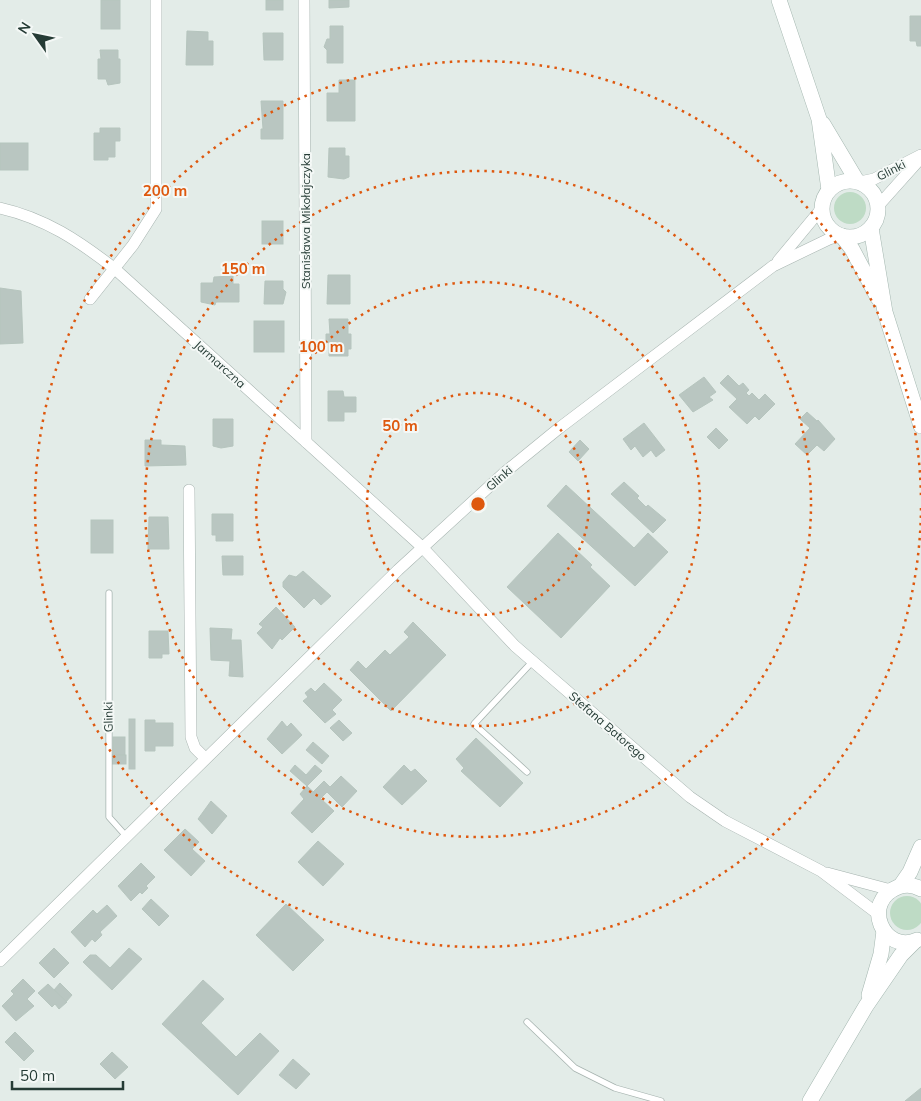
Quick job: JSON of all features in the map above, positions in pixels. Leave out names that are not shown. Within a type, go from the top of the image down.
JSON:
[{"type":"main road","points":[[778,0],[819,119],[829,190],[822,208],[827,225],[842,236],[852,249],[885,312]]},
{"type":"main road","points":[[819,119],[858,182],[872,191],[878,206],[878,214],[871,228],[857,236],[842,236]]},
{"type":"main road","points":[[829,190],[842,182],[858,182]]},
{"type":"main road","points":[[871,228],[885,312],[921,426]]},
{"type":"main road","points":[[866,1006],[881,954],[884,931],[878,914],[880,904],[910,872],[921,847]]},
{"type":"main road","points":[[896,888],[921,889]]},
{"type":"main road","points":[[884,931],[897,941],[917,940]]},
{"type":"main road","points":[[810,1101],[866,1006],[901,955],[917,940]]},
{"type":"street","points":[[90,299],[114,269],[156,209],[156,0]]},
{"type":"street","name":"Stanisława Mikołajczyka","points":[[304,0],[306,442]]},
{"type":"street","name":"Glinki","points":[[858,182],[874,179],[921,156]]},
{"type":"street","name":"Glinki","points":[[878,206],[921,156]]},
{"type":"street","name":"Jarmarczna","points":[[0,208],[32,217],[54,227],[81,243],[114,269],[422,547]]},
{"type":"street","name":"Glinki","points":[[0,961],[422,547],[504,473],[558,429],[773,266],[806,230],[822,208]]},
{"type":"street","name":"Glinki","points":[[773,266],[829,239],[842,236]]},
{"type":"street","points":[[189,490],[191,737],[195,748],[205,758]]},
{"type":"street","name":"Stefana Batorego","points":[[422,547],[516,646],[690,797],[725,821],[821,871],[878,914]]},
{"type":"street","name":"Stefana Batorego","points":[[821,871],[896,888]]},
{"type":"lane","name":"Glinki","points":[[109,593],[109,817],[126,836]]},
{"type":"lane","points":[[527,772],[474,724],[533,661]]},
{"type":"lane","points":[[528,1022],[575,1068],[615,1088],[661,1101]]},
{"type":"green space","points":[[850,192],[856,193],[861,197],[865,202],[865,214],[861,219],[856,223],[850,224],[844,223],[839,219],[835,214],[834,208],[835,202],[839,197],[844,193]]},
{"type":"green space","points":[[907,896],[919,901],[924,913],[919,925],[907,930],[895,925],[890,913],[895,901]]},
{"type":"building","points":[[101,0],[120,0],[120,29],[101,29]]},
{"type":"building","points":[[266,0],[283,0],[283,10],[266,10]]},
{"type":"building","points":[[329,0],[349,0],[349,7],[329,8]]},
{"type":"building","points":[[910,16],[921,16],[921,46],[917,46],[916,41],[910,41]]},
{"type":"building","points":[[330,26],[343,26],[343,63],[327,63],[327,50],[324,47],[327,39],[330,39]]},
{"type":"building","points":[[187,31],[208,32],[208,41],[213,41],[213,65],[186,65]]},
{"type":"building","points":[[263,33],[283,33],[283,60],[264,60]]},
{"type":"building","points":[[100,50],[118,50],[120,83],[108,85],[106,79],[98,79],[98,59],[101,59]]},
{"type":"building","points":[[339,80],[355,80],[355,121],[327,121],[327,93],[339,93]]},
{"type":"building","points":[[261,101],[283,101],[283,139],[261,139],[261,129],[263,129]]},
{"type":"building","points":[[100,128],[120,128],[120,141],[115,141],[115,157],[108,157],[108,160],[94,160],[94,133],[100,133]]},
{"type":"building","points":[[0,143],[28,143],[28,170],[0,170]]},
{"type":"building","points":[[329,148],[345,148],[345,156],[349,156],[349,177],[344,179],[328,177]]},
{"type":"building","points":[[262,221],[283,221],[283,244],[262,244]]},
{"type":"building","points":[[328,275],[350,275],[350,304],[327,304]]},
{"type":"building","points":[[233,276],[233,284],[239,284],[239,302],[216,302],[215,305],[201,302],[201,283],[213,283],[214,277]]},
{"type":"building","points":[[265,281],[283,281],[283,289],[286,292],[283,304],[264,304]]},
{"type":"building","points":[[0,288],[21,291],[23,343],[0,344]]},
{"type":"building","points":[[329,319],[348,319],[351,349],[348,349],[348,356],[329,356],[329,342],[326,343],[326,334],[330,334]]},
{"type":"building","points":[[254,321],[284,321],[284,352],[254,352]]},
{"type":"building","points":[[728,375],[739,386],[743,383],[749,390],[746,393],[749,396],[752,393],[759,400],[765,394],[775,404],[759,420],[755,416],[747,424],[729,407],[737,399],[720,383]]},
{"type":"building","points":[[704,377],[716,392],[709,397],[713,400],[693,412],[679,395]]},
{"type":"building","points":[[328,391],[343,391],[344,397],[356,397],[356,412],[344,412],[344,421],[328,421]]},
{"type":"building","points":[[807,412],[818,420],[835,439],[824,451],[817,445],[807,455],[795,444],[810,428],[800,419]]},
{"type":"building","points":[[213,419],[233,419],[233,446],[221,448],[213,446]]},
{"type":"building","points":[[644,423],[665,450],[656,457],[651,450],[643,457],[635,446],[631,450],[623,439]]},
{"type":"building","points":[[716,428],[728,440],[719,449],[707,437]]},
{"type":"building","points":[[145,440],[161,440],[161,445],[185,446],[186,465],[145,466]]},
{"type":"building","points":[[580,440],[589,449],[578,461],[569,452]]},
{"type":"building","points":[[624,482],[639,496],[637,498],[646,507],[648,505],[666,520],[653,533],[611,494]]},
{"type":"building","points":[[566,485],[634,548],[648,533],[668,552],[635,586],[547,506]]},
{"type":"building","points":[[212,514],[233,514],[233,541],[216,541],[216,535],[212,535]]},
{"type":"building","points":[[149,517],[168,517],[169,549],[148,549]]},
{"type":"building","points":[[91,520],[113,520],[113,553],[91,553]]},
{"type":"building","points":[[558,533],[592,565],[590,567],[610,586],[561,638],[507,587]]},
{"type":"building","points":[[222,556],[243,556],[243,575],[223,575]]},
{"type":"building","points":[[303,571],[331,596],[321,605],[314,598],[304,608],[283,587],[283,582],[289,575],[296,577]]},
{"type":"building","points":[[276,607],[295,627],[282,640],[280,638],[272,649],[257,633],[263,627],[259,624]]},
{"type":"building","points":[[413,622],[446,655],[391,711],[350,670],[358,661],[366,669],[385,650],[390,655],[409,637],[404,632]]},
{"type":"building","points":[[210,628],[232,629],[231,640],[241,640],[243,677],[229,676],[230,661],[211,660]]},
{"type":"building","points":[[149,631],[168,631],[169,654],[162,654],[162,658],[149,658]]},
{"type":"building","points":[[324,683],[342,700],[332,710],[336,714],[325,723],[303,701],[308,697],[305,693],[311,688],[315,692]]},
{"type":"building","points":[[129,719],[135,719],[135,769],[129,769]]},
{"type":"building","points":[[145,720],[155,720],[155,723],[173,723],[173,746],[155,746],[155,751],[145,751]]},
{"type":"building","points":[[339,720],[352,733],[343,741],[330,728]]},
{"type":"building","points":[[282,721],[287,727],[291,723],[302,735],[282,754],[267,739]]},
{"type":"building","points":[[113,737],[125,737],[125,755],[113,755]]},
{"type":"building","points":[[476,738],[523,783],[500,807],[461,771],[464,768],[456,759]]},
{"type":"building","points":[[313,742],[329,756],[322,764],[306,750]]},
{"type":"building","points":[[112,755],[126,755],[126,764],[112,764]]},
{"type":"building","points":[[295,765],[306,775],[315,765],[322,771],[307,786],[290,771]]},
{"type":"building","points":[[404,765],[411,772],[415,769],[427,781],[402,805],[383,787]]},
{"type":"building","points":[[341,776],[357,791],[342,807],[327,792],[320,799],[313,792],[324,781],[330,787]]},
{"type":"building","points":[[307,786],[334,811],[312,833],[291,813],[304,799],[300,794]]},
{"type":"building","points":[[211,801],[227,816],[212,834],[198,819]]},
{"type":"building","points":[[185,829],[199,842],[192,849],[205,861],[191,876],[164,850]]},
{"type":"building","points":[[318,841],[344,864],[323,886],[298,862]]},
{"type":"building","points":[[141,863],[155,877],[146,886],[148,888],[142,894],[140,892],[131,901],[118,886]]},
{"type":"building","points":[[151,899],[169,916],[159,926],[142,909]]},
{"type":"building","points":[[286,904],[324,940],[293,971],[256,935]]},
{"type":"building","points":[[107,905],[117,916],[100,932],[102,935],[95,942],[92,939],[85,947],[71,932],[93,910],[97,914]]},
{"type":"building","points":[[54,948],[69,963],[54,978],[39,963]]},
{"type":"building","points":[[129,948],[142,959],[112,990],[83,962],[90,955],[96,955],[110,968]]},
{"type":"building","points":[[23,979],[35,991],[27,999],[34,1006],[16,1021],[2,1006],[14,994],[11,991]]},
{"type":"building","points":[[203,980],[224,999],[201,1023],[236,1057],[260,1033],[279,1051],[238,1095],[162,1024]]},
{"type":"building","points":[[60,983],[72,995],[66,1002],[54,990]]},
{"type":"building","points":[[48,984],[67,1002],[59,1009],[55,1004],[52,1007],[38,993]]},
{"type":"building","points":[[15,1032],[34,1051],[24,1061],[5,1042]]},
{"type":"building","points":[[112,1052],[128,1067],[115,1079],[100,1064]]},
{"type":"building","points":[[293,1059],[310,1074],[296,1089],[279,1075]]},
{"type":"building","points":[[921,1088],[921,1101],[905,1101]]}]
